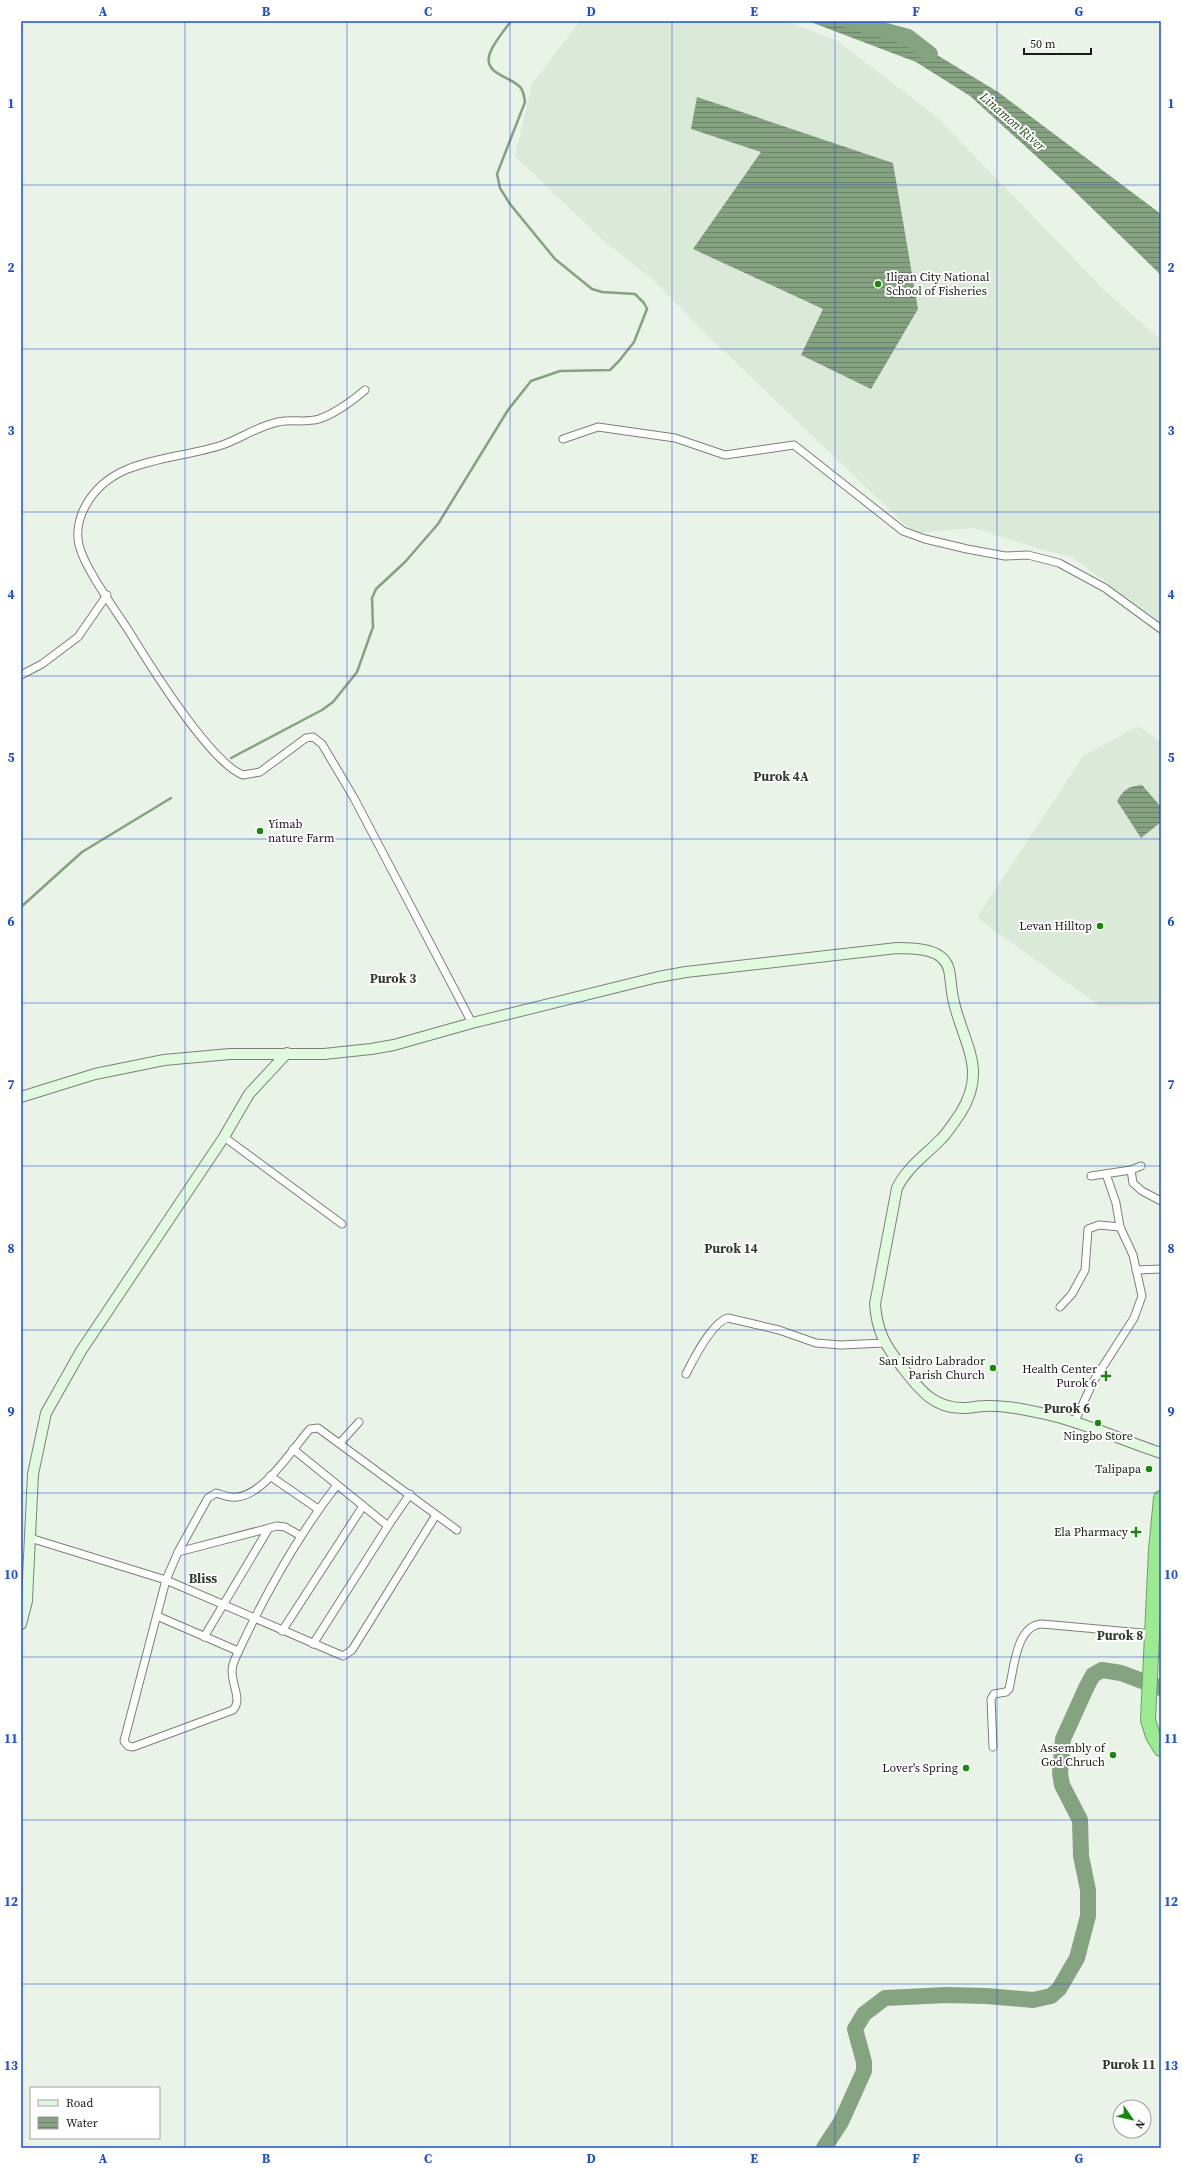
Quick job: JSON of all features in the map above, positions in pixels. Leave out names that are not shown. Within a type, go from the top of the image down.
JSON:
[{"type":"highway","points":[[1161,1498],[1156,1550],[1154,1634],[1148,1720],[1153,1736],[1161,1749]]},
{"type":"street","points":[[365,390],[349,403],[309,422],[288,420],[276,422],[220,446],[169,456],[145,463],[123,472],[96,489],[79,520],[79,545],[91,572],[107,595],[163,686],[216,754],[235,771],[243,775],[260,772],[304,739],[313,737],[318,740],[354,798],[472,1023]]},
{"type":"street","points":[[563,439],[598,427],[675,438],[725,456],[794,445],[903,530],[925,539],[967,549],[1005,556],[1028,555],[1059,563],[1105,588],[1161,629]]},
{"type":"street","points":[[21,675],[42,664],[78,636],[107,595]]},
{"type":"street","points":[[21,1097],[95,1074],[164,1060],[193,1056],[287,1053],[324,1054],[394,1045],[472,1023],[686,972],[897,948],[927,950],[943,959],[949,970],[955,1006],[972,1061],[973,1085],[965,1105],[952,1126],[943,1138],[907,1171],[897,1188],[875,1304],[876,1322],[884,1343],[917,1386],[934,1402],[955,1407],[1008,1407],[1059,1417],[1161,1453]]},
{"type":"street","points":[[21,1624],[27,1601],[33,1474],[46,1413],[81,1352],[224,1137],[249,1094],[287,1053]]},
{"type":"street","points":[[224,1137],[342,1224]]},
{"type":"street","points":[[1091,1176],[1131,1170],[1140,1166]]},
{"type":"street","points":[[1131,1170],[1135,1187],[1161,1201]]},
{"type":"street","points":[[1074,1423],[1093,1382],[1139,1307],[1142,1296],[1133,1255],[1120,1227],[1116,1203],[1106,1174]]},
{"type":"street","points":[[1060,1307],[1072,1294],[1085,1270],[1088,1229],[1099,1225],[1120,1227]]},
{"type":"street","points":[[1136,1270],[1161,1269]]},
{"type":"street","points":[[686,1374],[706,1339],[722,1321],[728,1318],[779,1330],[816,1343],[841,1345],[884,1343]]},
{"type":"street","points":[[340,1443],[359,1422]]},
{"type":"street","points":[[337,1485],[318,1509],[253,1618],[231,1667],[232,1679],[238,1703],[233,1710],[133,1747],[128,1746],[124,1741],[125,1734],[166,1580],[178,1552],[211,1494],[216,1493],[229,1497],[238,1497],[249,1494],[270,1476],[314,1427],[340,1443],[457,1530]]},
{"type":"street","points":[[293,1449],[388,1526]]},
{"type":"street","points":[[270,1476],[318,1509]]},
{"type":"street","points":[[313,1644],[410,1494]]},
{"type":"street","points":[[282,1630],[363,1506]]},
{"type":"street","points":[[30,1538],[166,1580],[342,1656],[352,1650],[436,1515]]},
{"type":"street","points":[[178,1552],[280,1526],[301,1536]]},
{"type":"street","points":[[204,1637],[269,1528]]},
{"type":"street","points":[[157,1616],[238,1651]]},
{"type":"street","points":[[993,1747],[991,1699],[994,1694],[1006,1692],[1009,1688],[1020,1644],[1025,1632],[1031,1625],[1042,1624],[1154,1634]]},
{"type":"shaded area","name":"Iligan City National School of Fisheries","points":[[580,21],[786,21],[837,41],[937,117],[1104,290],[1161,340],[1161,623],[1072,557],[1043,550],[974,528],[914,533],[707,335],[651,278],[605,242],[515,156],[532,84]]},
{"type":"shaded area","points":[[1138,726],[1161,742],[1161,1005],[1100,1006],[977,918],[1083,756]]},
{"type":"water","points":[[808,21],[854,21],[914,41],[998,92],[1161,214],[1161,275],[1070,187],[970,96],[916,62]]},
{"type":"water","points":[[697,97],[893,163],[918,309],[871,389],[801,355],[823,309],[693,249],[761,152],[691,129]]},
{"type":"water","points":[[1142,785],[1161,807],[1161,822],[1141,838],[1117,801],[1127,789],[1133,786]]},
{"type":"waterway","points":[[231,758],[322,710],[333,702],[357,672],[373,627],[372,598],[376,589],[405,562],[438,524],[508,410],[531,381],[560,371],[610,370],[634,342],[647,309],[644,303],[635,294],[602,292],[592,289],[555,259],[510,204],[500,188],[497,174],[525,102],[523,92],[520,87],[516,83],[493,70],[490,66],[489,60],[490,53],[494,45],[511,21]]},
{"type":"waterway","name":"Linamon River","points":[[850,21],[908,37],[930,54]]},
{"type":"waterway","points":[[21,907],[82,852],[171,798]]},
{"type":"waterway","points":[[824,2148],[841,2122],[864,2071],[864,2062],[855,2029],[864,2014],[885,1998],[947,1995],[987,1996],[1033,2000],[1051,1996],[1059,1989],[1077,1958],[1088,1916],[1088,1890],[1081,1856],[1080,1820],[1062,1785],[1060,1773],[1063,1739],[1093,1675],[1102,1670],[1121,1673],[1161,1688]]},
{"type":"place","name":"Iligan City National School of Fisheries","points":[[878,284]]},
{"type":"place","name":"Yimab nature Farm","points":[[260,831]]},
{"type":"place","name":"Levan Hilltop","points":[[1100,926]]},
{"type":"place","name":"San Isidro Labrador Parish Church","points":[[993,1368]]},
{"type":"place","name":"Health Center Purok 6","points":[[1106,1376]]},
{"type":"place","name":"Ningbo Store","points":[[1098,1423]]},
{"type":"place","name":"Talipapa","points":[[1149,1469]]},
{"type":"place","name":"Ela Pharmacy","points":[[1136,1532]]},
{"type":"place","name":"Assembly of God Chruch","points":[[1113,1755]]},
{"type":"place","name":"Lover's Spring","points":[[966,1768]]},
{"type":"district","name":"Purok 4A","points":[[781,776]]},
{"type":"district","name":"Purok 3","points":[[393,978]]},
{"type":"district","name":"Purok 14","points":[[731,1248]]},
{"type":"district","name":"Purok 6","points":[[1067,1408]]},
{"type":"district","name":"Bliss","points":[[203,1578]]},
{"type":"district","name":"Purok 8","points":[[1120,1635]]},
{"type":"district","name":"Purok 11","points":[[1129,2064]]}]
